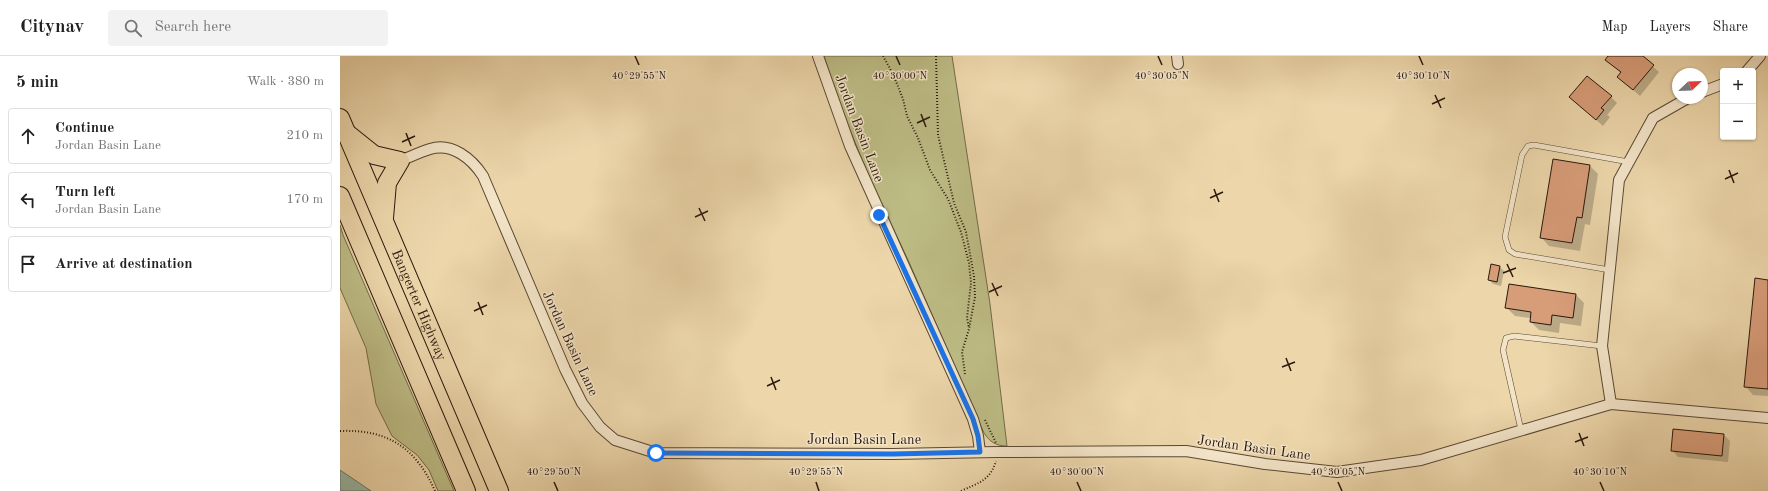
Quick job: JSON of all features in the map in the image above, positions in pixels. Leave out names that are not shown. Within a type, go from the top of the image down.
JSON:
[{"type":"highway","points":[[343,126],[374,155],[400,161],[387,183],[384,219]]},
{"type":"highway","name":"Bangerter Highway","points":[[343,126],[499,491]]},
{"type":"highway","points":[[340,196],[466,491]]},
{"type":"street","name":"Jordan Basin Lane","points":[[818,56],[850,146],[973,419],[978,436],[980,452]]},
{"type":"street","points":[[1750,68],[1760,56]]},
{"type":"street","points":[[1708,90],[1720,85]]},
{"type":"street","points":[[1678,104],[1653,118],[1619,180],[1602,346],[1611,404],[1768,418]]},
{"type":"street","name":"Jordan Basin Lane","points":[[400,161],[432,148],[450,149],[465,156],[476,165],[483,176],[565,369],[582,403],[600,427],[616,440],[656,453],[893,454],[980,452],[1186,452],[1265,464],[1337,472],[1421,460],[1611,404]]},
{"type":"lane","points":[[1610,270],[1515,254],[1509,250],[1505,237],[1522,154],[1528,146],[1534,145],[1629,162]]},
{"type":"lane","points":[[1521,430],[1503,350],[1506,338],[1514,336],[1602,346]]},
{"type":"path","points":[[883,56],[893,74],[903,98],[907,116],[918,138],[930,170],[948,199],[961,232],[969,263],[971,283],[967,318],[969,329]]},
{"type":"path","points":[[936,56],[938,135],[954,203],[966,232],[974,276],[975,296],[969,329],[962,352]]},
{"type":"path","points":[[340,431],[354,430],[379,434],[399,444],[410,452],[420,464],[435,491]]},
{"type":"path","points":[[961,491],[981,483],[990,474],[995,462]]},
{"type":"shaded area","points":[[824,56],[952,56],[990,304],[1007,446],[994,443],[984,433],[908,260],[866,170],[837,97]]},
{"type":"shaded area","points":[[340,225],[454,491],[438,491],[429,470],[417,455],[392,436],[376,404],[366,348],[340,288]]},
{"type":"shaded area","points":[[340,470],[371,491],[341,491]]},
{"type":"building","points":[[1608,56],[1643,56],[1654,65],[1633,90],[1617,77],[1621,72],[1605,60]]},
{"type":"building","points":[[1587,76],[1612,96],[1601,108],[1604,110],[1596,120],[1569,97]]},
{"type":"building","points":[[1553,159],[1590,165],[1582,218],[1577,217],[1572,243],[1540,238]]},
{"type":"building","points":[[1491,264],[1500,266],[1497,282],[1488,280]]},
{"type":"building","points":[[1755,278],[1768,280],[1768,389],[1744,387]]},
{"type":"building","points":[[1509,284],[1576,294],[1573,318],[1552,315],[1551,325],[1530,322],[1531,312],[1505,308]]},
{"type":"building","points":[[1673,429],[1724,434],[1722,456],[1671,451]]},
{"type":"route","points":[[656,453],[893,454],[980,452],[978,436],[973,419],[879,215]]}]
